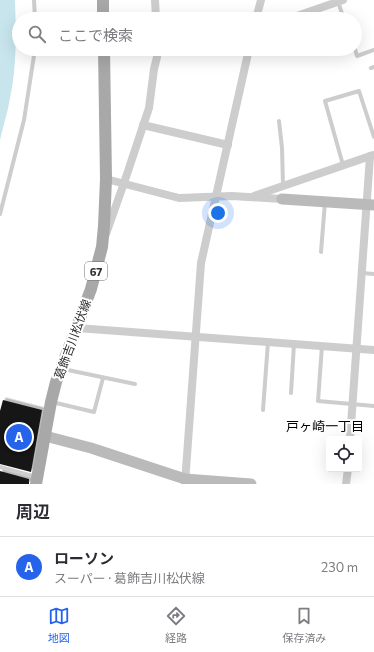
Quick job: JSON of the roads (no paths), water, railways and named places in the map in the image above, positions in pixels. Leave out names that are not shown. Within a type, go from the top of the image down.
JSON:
[{"type":"main road","points":[[103,0],[104,12]]},
{"type":"main road","name":"葛飾吉川松伏線","points":[[37,481],[56,382],[91,289],[102,248],[106,179],[104,56]]},
{"type":"street","points":[[156,0],[156,12]]},
{"type":"street","points":[[258,12],[261,0]]},
{"type":"street","points":[[308,12],[340,1]]},
{"type":"street","points":[[102,248],[149,108],[157,56]]},
{"type":"street","points":[[185,481],[201,263],[248,56]]},
{"type":"street","points":[[143,125],[228,145]]},
{"type":"street","points":[[251,197],[372,155],[370,205],[362,273],[350,436]]},
{"type":"street","points":[[106,179],[179,198],[216,196],[251,197],[370,205]]},
{"type":"street","points":[[77,328],[374,350]]},
{"type":"street","points":[[45,436],[91,448],[185,481],[251,484]]},
{"type":"street","points":[[346,484],[348,472]]},
{"type":"lane","points":[[34,0],[35,12]]},
{"type":"lane","points":[[340,1],[342,12]]},
{"type":"lane","points":[[362,54],[374,50]]},
{"type":"lane","points":[[0,214],[24,120],[34,56]]},
{"type":"lane","points":[[343,165],[324,102],[359,90],[374,136]]},
{"type":"lane","points":[[279,121],[282,148],[283,185]]},
{"type":"lane","points":[[321,252],[324,202]]},
{"type":"lane","points":[[362,273],[374,274]]},
{"type":"lane","points":[[263,410],[268,342]]},
{"type":"lane","points":[[290,393],[294,344]]},
{"type":"lane","points":[[322,346],[318,401],[374,406]]},
{"type":"lane","points":[[61,368],[135,384]]},
{"type":"lane","points":[[52,402],[94,412],[103,378]]},
{"type":"lane","points":[[0,467],[37,481]]},
{"type":"water","points":[[0,0],[15,0],[15,12],[12,12],[12,56],[15,56],[15,62],[8,108],[0,140]]},
{"type":"place","name":"ローソン","points":[[19,437]]},
{"type":"district","name":"戸ヶ崎一丁目","points":[[325,426]]}]
